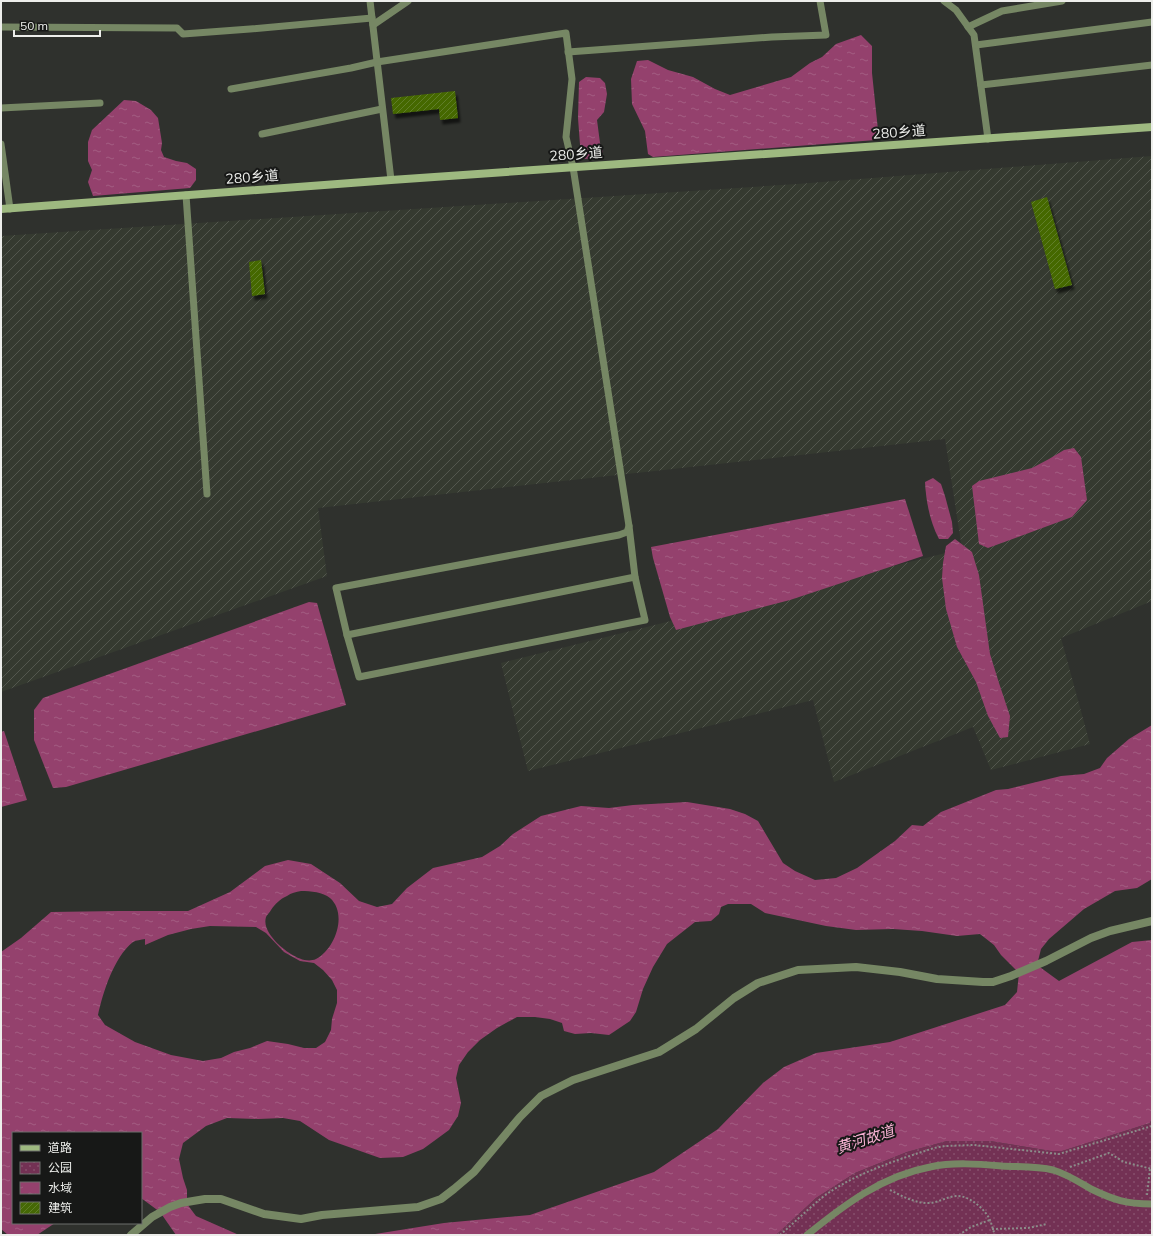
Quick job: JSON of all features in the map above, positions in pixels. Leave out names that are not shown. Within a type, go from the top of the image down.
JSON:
[{"type":"street","name":"280乡道","points":[[1,210],[391,180],[1152,127]]},
{"type":"street","points":[[130,1235],[152,1217],[170,1207],[181,1203],[205,1199],[221,1199],[264,1214],[301,1219],[322,1215],[418,1207],[441,1198],[474,1172],[520,1117],[541,1096],[574,1080],[659,1052],[696,1029],[734,998],[758,983],[798,970],[856,967],[900,972],[937,979],[993,982],[1046,961],[1091,938],[1110,931],[1152,921]]},
{"type":"lane","points":[[370,1],[391,180]]},
{"type":"lane","points":[[1,27],[177,28],[182,34],[372,21],[408,1]]},
{"type":"lane","points":[[568,52],[772,37],[826,35],[820,1]]},
{"type":"lane","points":[[944,1],[956,10],[974,35],[988,139]]},
{"type":"lane","points":[[968,27],[1002,11],[1062,1]]},
{"type":"lane","points":[[976,45],[1152,22]]},
{"type":"lane","points":[[231,89],[377,62],[566,33],[572,79],[566,137],[573,167],[629,526],[635,577],[645,620],[359,677],[336,588],[619,535],[627,532],[629,526]]},
{"type":"lane","points":[[981,85],[1152,65]]},
{"type":"lane","points":[[1,108],[100,103]]},
{"type":"lane","points":[[262,134],[382,109]]},
{"type":"lane","points":[[1,144],[10,209]]},
{"type":"lane","points":[[186,195],[207,494]]},
{"type":"lane","points":[[347,635],[635,577]]},
{"type":"lane","points":[[807,1235],[851,1201],[880,1184],[900,1174],[930,1166],[971,1164],[1053,1170],[1068,1175],[1116,1200],[1134,1204],[1149,1204]]},
{"type":"path","points":[[1069,1168],[1109,1153],[1124,1162],[1151,1169],[1149,1204]]},
{"type":"path","points":[[880,1184],[908,1199],[923,1202],[930,1203],[958,1196],[966,1198],[985,1211],[990,1220],[994,1235]]},
{"type":"path","points":[[959,1235],[971,1227],[990,1220]]},
{"type":"path","points":[[992,1229],[1028,1228],[1047,1224]]},
{"type":"shaded area","points":[[1152,156],[1152,601],[1061,638],[1090,744],[991,770],[973,727],[834,782],[813,700],[528,771],[501,663],[962,549],[945,439],[318,508],[327,576],[1,692],[1,236],[797,184]]},
{"type":"green space","points":[[1152,1118],[1152,1235],[776,1235],[816,1198],[855,1173],[907,1152],[947,1141],[990,1141],[1051,1151],[1062,1151],[1150,1123]]},
{"type":"water","points":[[861,35],[872,46],[872,73],[878,130],[876,140],[653,157],[648,154],[645,131],[632,104],[631,79],[637,61],[648,60],[668,70],[693,77],[730,95],[791,77],[810,63],[822,57],[836,44]]},
{"type":"water","points":[[586,77],[600,78],[605,83],[607,94],[604,112],[597,120],[600,143],[603,152],[595,158],[590,159],[581,158],[578,118],[579,82]]},
{"type":"water","points":[[124,100],[136,101],[151,110],[158,118],[162,143],[161,150],[164,157],[187,163],[196,169],[196,180],[190,188],[93,196],[88,182],[92,170],[88,161],[88,142],[92,130]]},
{"type":"water","points":[[1074,448],[1081,457],[1087,500],[1072,517],[988,548],[979,544],[972,486],[979,481],[1032,468],[1064,450]]},
{"type":"water","points":[[933,478],[941,484],[952,522],[953,533],[948,539],[939,539],[929,512],[925,482]]},
{"type":"water","points":[[905,499],[923,556],[790,600],[676,630],[670,617],[651,547]]},
{"type":"water","points":[[955,539],[972,552],[979,575],[990,654],[1010,716],[1008,737],[1000,738],[988,716],[976,682],[957,647],[946,609],[942,578],[943,563],[946,546]]},
{"type":"water","points":[[309,602],[317,603],[346,705],[66,787],[53,788],[34,740],[34,710],[43,698]]},
{"type":"water","name":"黄河故道","points":[[1152,725],[1152,879],[1137,888],[1115,891],[1084,909],[1049,939],[1041,949],[1037,965],[1059,981],[1132,942],[1152,940],[1152,1118],[1150,1123],[1062,1151],[1051,1151],[990,1141],[947,1141],[907,1152],[855,1173],[816,1198],[776,1235],[369,1235],[444,1223],[530,1215],[654,1172],[718,1129],[763,1083],[784,1067],[816,1053],[890,1042],[1005,1005],[1017,992],[1019,973],[1001,955],[994,945],[980,934],[957,936],[893,929],[856,930],[826,926],[765,913],[751,904],[728,904],[721,907],[719,914],[711,921],[695,922],[667,944],[653,967],[643,989],[636,1012],[630,1021],[609,1035],[591,1033],[575,1034],[564,1031],[562,1023],[550,1019],[517,1017],[497,1028],[480,1040],[468,1052],[459,1065],[456,1078],[461,1103],[458,1116],[449,1130],[423,1149],[403,1157],[380,1158],[329,1140],[300,1121],[283,1118],[227,1118],[206,1126],[183,1143],[179,1159],[187,1190],[187,1204],[196,1216],[239,1235],[176,1235],[160,1212],[142,1199],[142,1132],[12,1132],[12,1224],[54,1224],[37,1235],[8,1235],[1,1229],[1,952],[21,938],[51,912],[188,911],[230,892],[265,866],[288,860],[311,864],[340,883],[359,901],[377,907],[392,904],[407,888],[433,868],[482,857],[500,846],[513,834],[541,816],[581,806],[609,808],[687,802],[730,809],[745,814],[758,821],[783,863],[795,871],[815,880],[836,878],[857,868],[895,841],[912,825],[923,826],[941,812],[996,790],[1008,789],[1061,776],[1084,774],[1100,768],[1107,758],[1129,739]],"holes":[[[309,891],[324,894],[330,898],[338,913],[338,922],[334,940],[329,948],[316,959],[306,960],[294,956],[276,942],[268,931],[265,921],[266,917],[282,899],[295,892]],[[210,926],[256,927],[266,933],[284,952],[300,961],[314,963],[332,980],[337,990],[337,1003],[332,1019],[331,1030],[325,1042],[316,1048],[304,1048],[267,1041],[221,1058],[203,1061],[171,1055],[135,1042],[105,1025],[98,1015],[110,976],[120,956],[133,942],[145,939],[145,945],[168,935]]]},
{"type":"water","points":[[4,731],[27,800],[1,807],[1,732]]},
{"type":"building","points":[[455,91],[458,118],[440,120],[439,109],[393,114],[391,98]]},
{"type":"building","points":[[1047,197],[1072,285],[1055,289],[1031,202]]},
{"type":"building","points":[[261,260],[265,294],[252,296],[249,262]]}]
